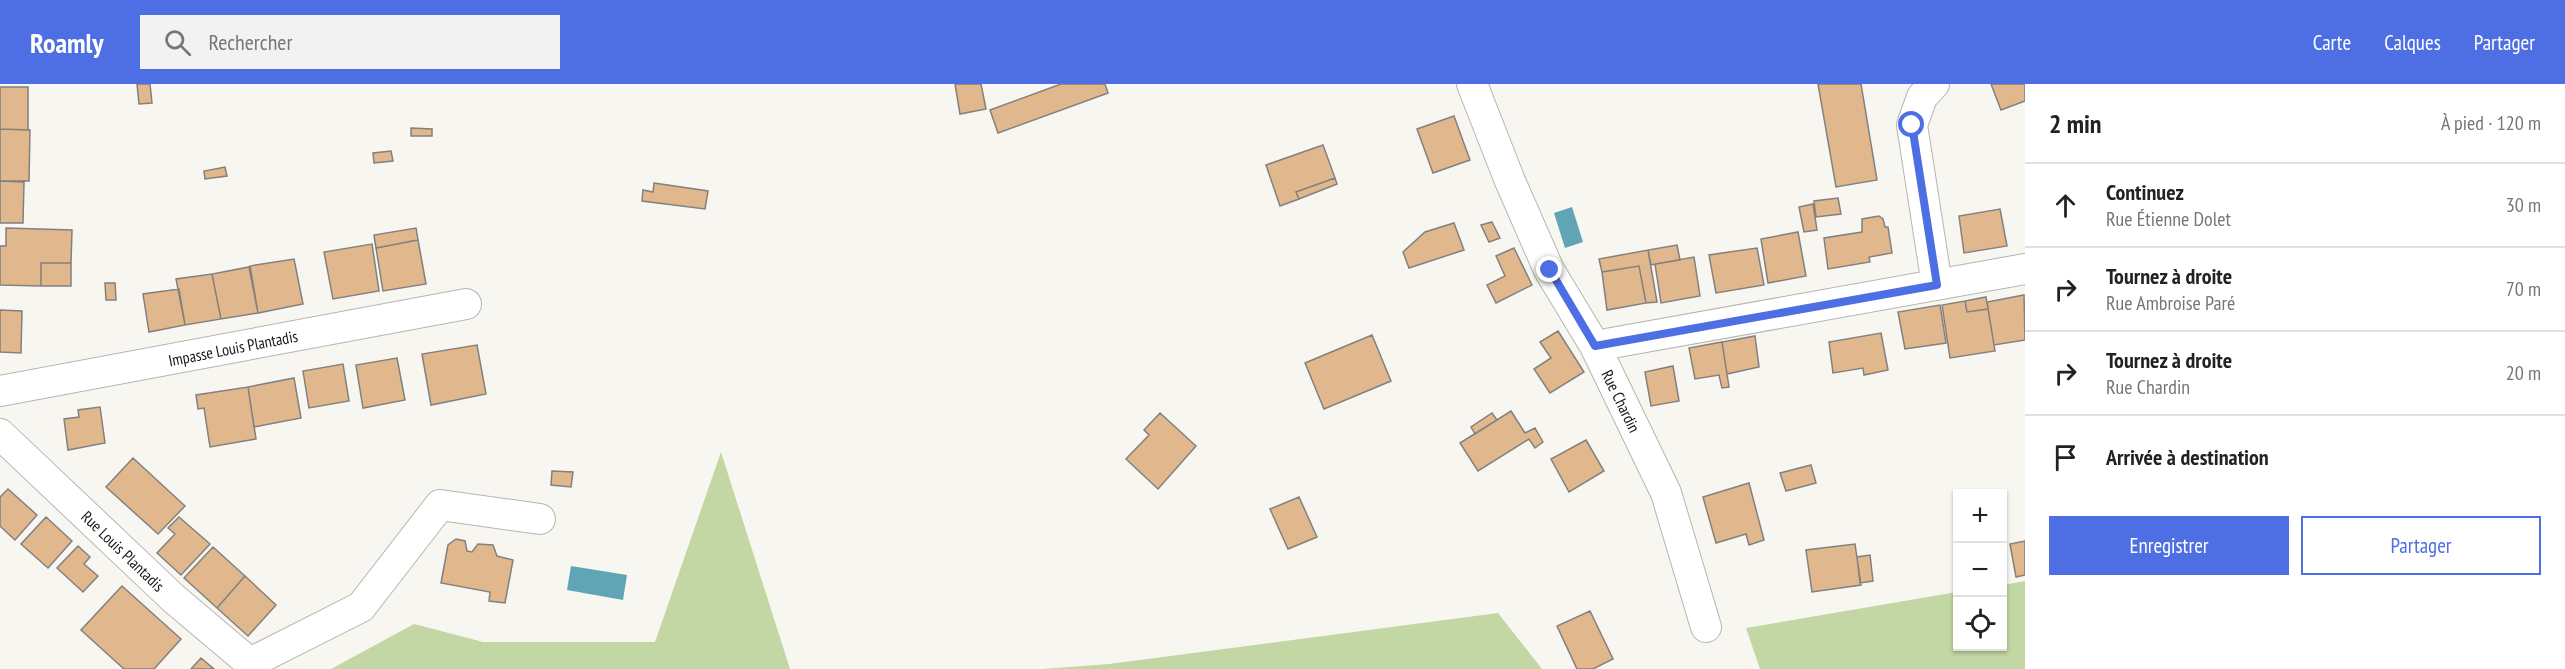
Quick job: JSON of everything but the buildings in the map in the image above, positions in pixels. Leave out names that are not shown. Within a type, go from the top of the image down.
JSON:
[{"type":"street","name":"Rue Chardin","points":[[1472,84],[1510,182],[1550,270],[1595,346],[1666,493],[1706,627]]},
{"type":"street","points":[[1934,84],[1922,97],[1912,125],[1937,285]]},
{"type":"street","points":[[1595,346],[2025,269]]},
{"type":"street","name":"Impasse Louis Plantadis","points":[[0,391],[466,304]]},
{"type":"street","name":"Rue Louis Plantadis","points":[[0,434],[173,598],[250,666]]},
{"type":"street","points":[[250,666],[361,607],[441,505],[540,519]]},
{"type":"green space","points":[[721,452],[790,669],[331,669],[414,624],[483,642],[655,642]]},
{"type":"green space","points":[[2025,581],[2025,669],[1760,669],[1746,628],[1953,593],[1953,651],[2007,651],[2007,584]]},
{"type":"green space","points":[[1498,613],[1542,669],[1042,669],[1109,664]]},
{"type":"water","points":[[1572,207],[1583,242],[1565,248],[1554,213]]},
{"type":"water","points":[[571,566],[627,575],[623,600],[567,590]]},
{"type":"route","points":[[1550,270],[1595,346],[1937,285],[1912,125]]}]
